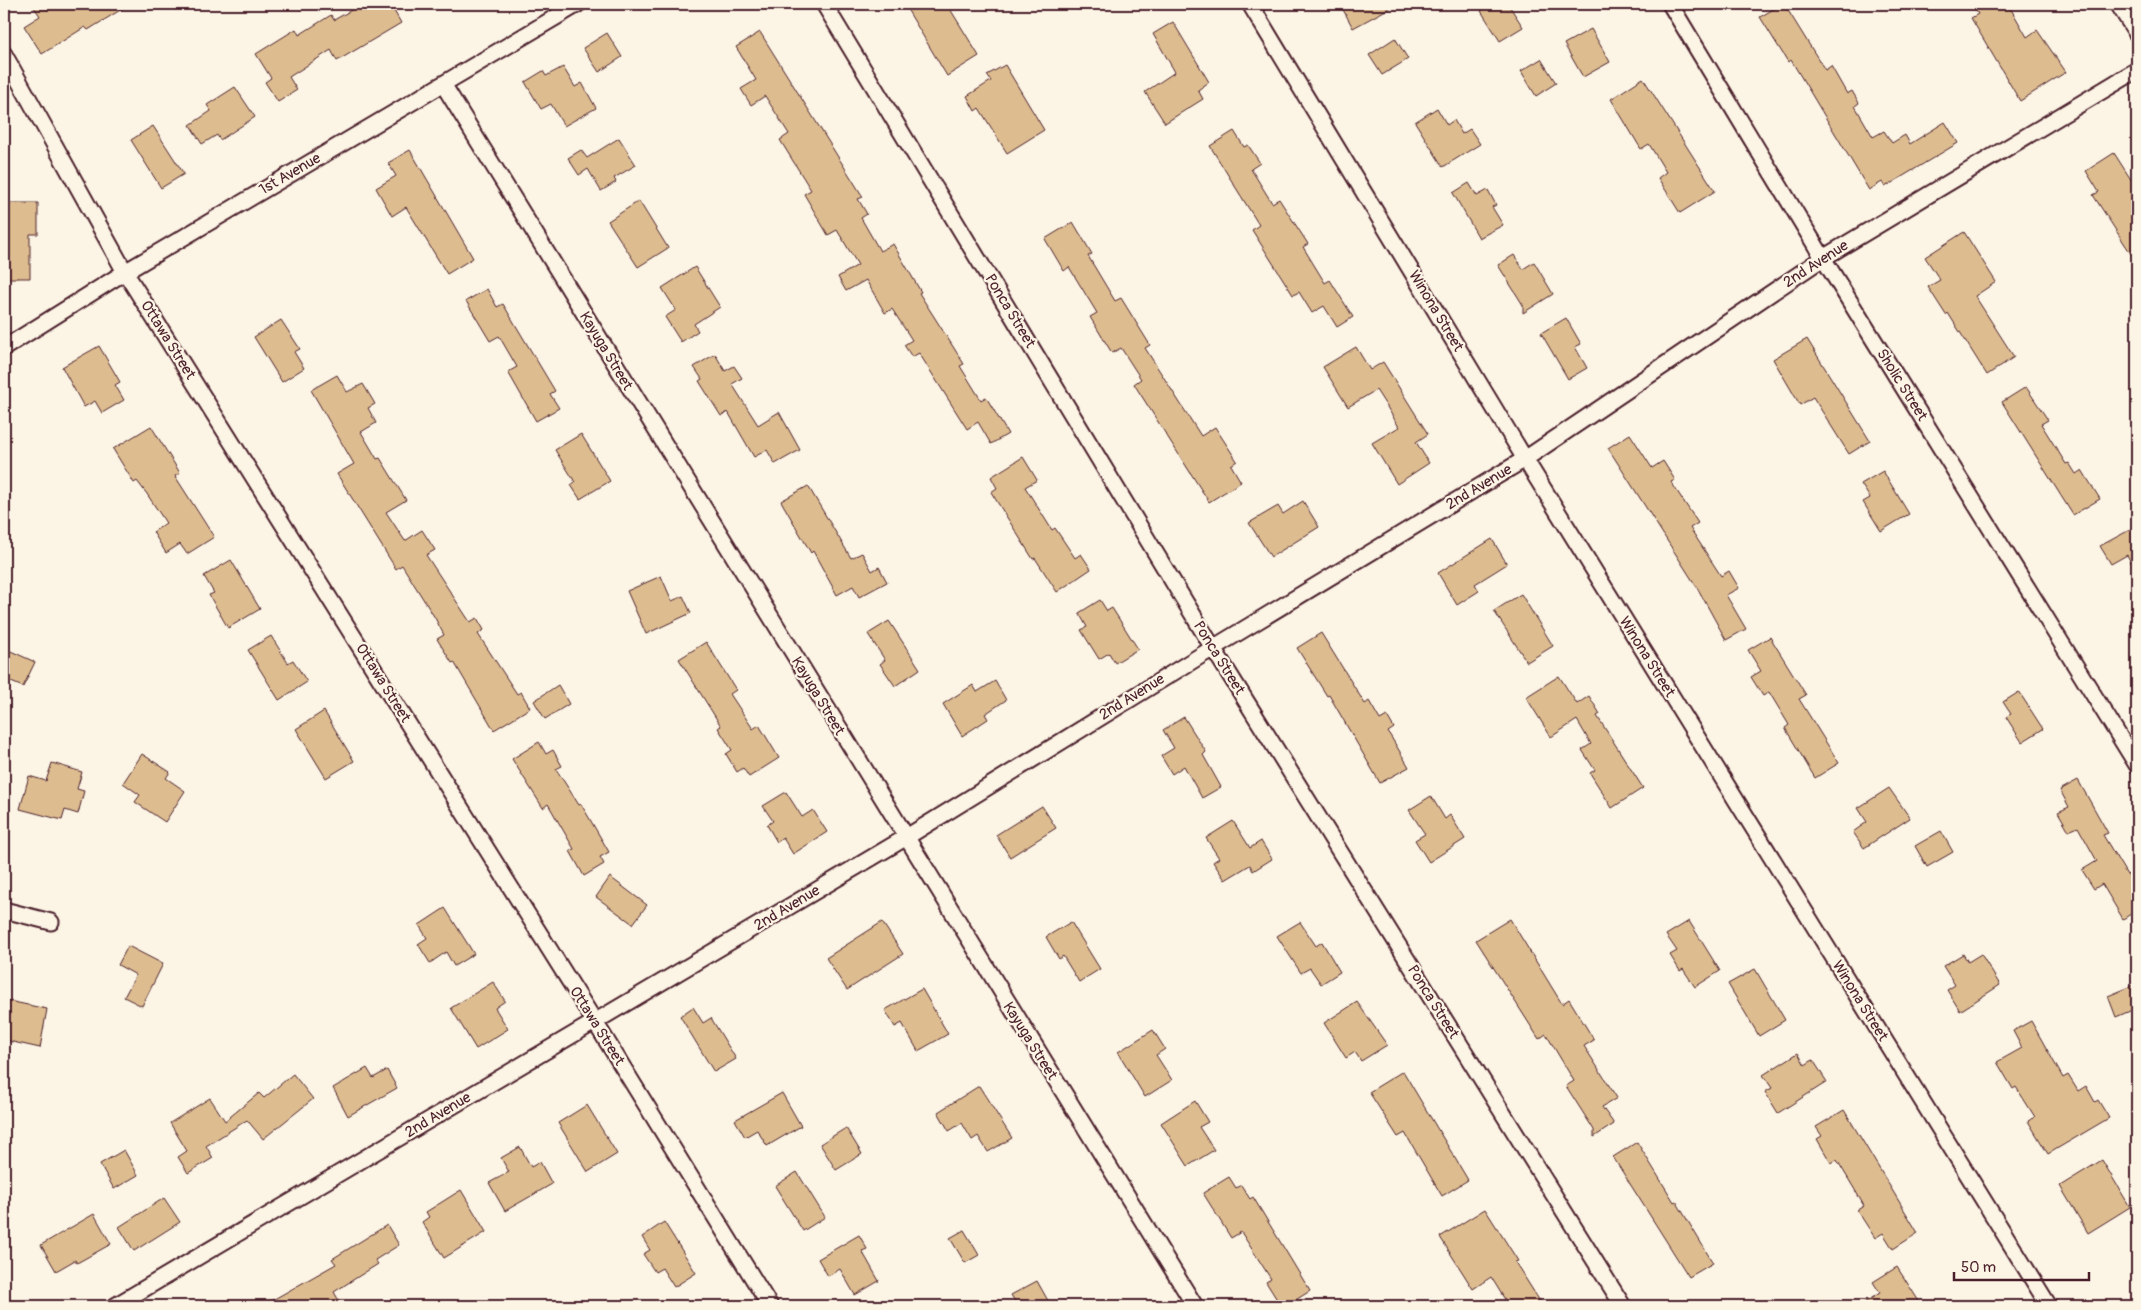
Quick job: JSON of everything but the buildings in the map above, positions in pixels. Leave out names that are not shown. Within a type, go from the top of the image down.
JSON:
[{"type":"street","name":"1st Avenue","points":[[4,348],[125,272],[578,4]]},
{"type":"street","name":"Ponca Street","points":[[824,4],[1213,648],[1623,1306]]},
{"type":"street","name":"Winona Street","points":[[1250,4],[1525,459],[2049,1306]]},
{"type":"street","name":"Sholic Street","points":[[1670,4],[1823,258],[2137,764]]},
{"type":"street","points":[[2118,4],[2137,34]]},
{"type":"street","name":"Ottawa Street","points":[[4,54],[125,272],[595,1022],[770,1306]]},
{"type":"street","name":"2nd Avenue","points":[[115,1306],[905,838],[1525,459],[1823,258],[2137,70]]},
{"type":"street","name":"Kayuga Street","points":[[443,84],[905,838],[1195,1306]]},
{"type":"street","points":[[4,910],[51,922]]}]
